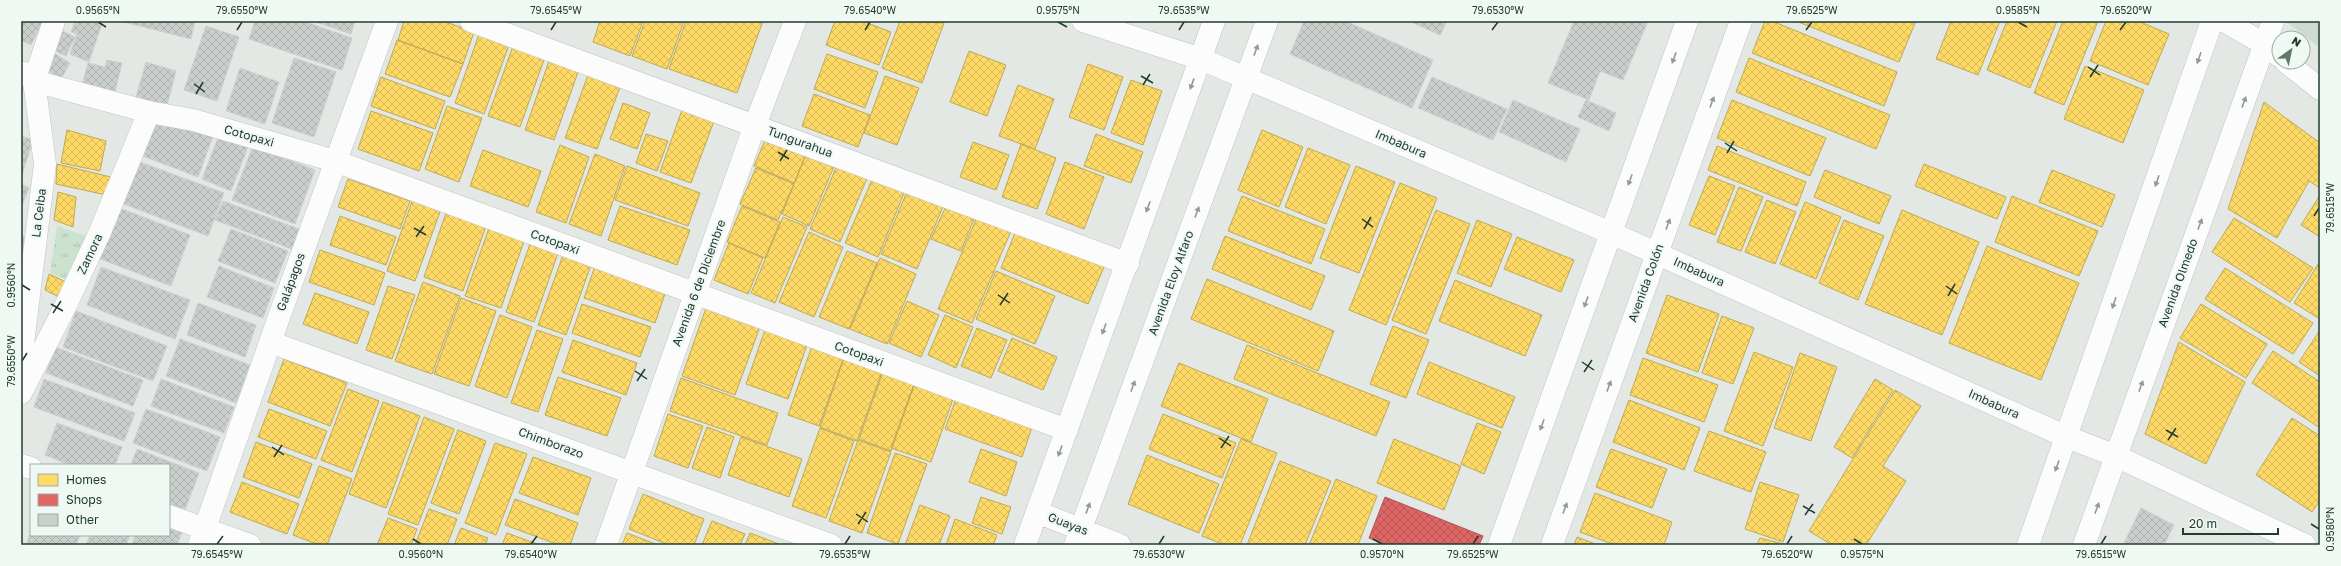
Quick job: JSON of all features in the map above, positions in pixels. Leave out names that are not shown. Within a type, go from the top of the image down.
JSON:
[{"type":"street","points":[[27,76],[54,21]]},
{"type":"street","name":"Galápagos","points":[[202,537],[270,342],[387,21]]},
{"type":"street","name":"Tungurahua","points":[[471,21],[1128,264]]},
{"type":"street","name":"Avenida 6 de Diciembre","points":[[606,545],[755,125],[795,21]]},
{"type":"street","name":"Imbabura","points":[[1083,21],[1201,59],[1245,79],[1611,233],[2068,437],[2116,456],[2305,545]]},
{"type":"street","points":[[1025,545],[1128,264],[1214,21]]},
{"type":"street","name":"Avenida Eloy Alfaro","points":[[1077,537],[1267,21]]},
{"type":"street","points":[[1499,545],[1687,21]]},
{"type":"street","name":"Avenida Colón","points":[[1552,545],[1741,21]]},
{"type":"street","points":[[2028,545],[2068,437],[2212,21]]},
{"type":"street","points":[[2224,21],[2271,49]]},
{"type":"street","name":"Avenida Olmedo","points":[[2084,545],[2116,456],[2271,53]]},
{"type":"street","points":[[2296,70],[2320,88]]},
{"type":"street","name":"Cotopaxi","points":[[27,76],[149,112],[193,120],[335,161],[1067,430]]},
{"type":"street","name":"La Ceiba","points":[[21,360],[45,164],[27,76]]},
{"type":"street","name":"Zamora","points":[[21,393],[65,307],[100,232],[149,112]]},
{"type":"street","name":"Chimborazo","points":[[270,342],[831,545]]},
{"type":"street","name":"Guayas","points":[[1037,512],[1077,537],[1120,545]]},
{"type":"street","points":[[170,517],[202,537],[250,545]]},
{"type":"shaded area","points":[[2320,21],[2320,48],[2311,41],[2311,30],[2297,30],[2287,22]]},
{"type":"green space","points":[[57,226],[89,237],[67,280],[50,273]]},
{"type":"building: Homes","points":[[404,21],[443,21],[474,32],[463,64],[398,40]]},
{"type":"building: Homes","points":[[600,21],[643,21],[630,56],[593,42]]},
{"type":"building: Homes","points":[[645,21],[684,21],[667,69],[632,56]]},
{"type":"building: Homes","points":[[686,21],[763,21],[737,93],[669,69]]},
{"type":"building: Homes","points":[[835,21],[862,21],[891,32],[879,65],[826,45]]},
{"type":"building: Homes","points":[[900,21],[944,23],[922,83],[882,68]]},
{"type":"building: Homes","points":[[1765,21],[1772,21],[1897,72],[1884,106],[1752,53]]},
{"type":"building: Homes","points":[[1796,21],[1909,21],[1915,23],[1899,62]]},
{"type":"building: Homes","points":[[1951,21],[2000,21],[1978,75],[1936,59]]},
{"type":"building: Homes","points":[[2007,21],[2057,21],[2030,88],[1987,70]]},
{"type":"building: Homes","points":[[2063,21],[2098,21],[2064,105],[2034,93]]},
{"type":"building: Homes","points":[[2106,21],[2138,21],[2169,34],[2148,85],[2090,61]]},
{"type":"building: Homes","points":[[479,34],[509,45],[484,114],[455,103]]},
{"type":"building: Homes","points":[[397,40],[463,64],[450,97],[385,74]]},
{"type":"building: Homes","points":[[513,46],[545,57],[520,127],[488,116]]},
{"type":"building: Homes","points":[[969,51],[1006,65],[987,116],[950,102]]},
{"type":"building: Homes","points":[[827,54],[878,72],[865,108],[814,89]]},
{"type":"building: Homes","points":[[1749,58],[1890,115],[1876,149],[1736,92]]},
{"type":"building: Homes","points":[[549,61],[578,72],[554,140],[525,130]]},
{"type":"building: Homes","points":[[1088,64],[1123,77],[1104,130],[1069,117]]},
{"type":"building: Homes","points":[[2085,66],[2144,90],[2123,143],[2064,119]]},
{"type":"building: Homes","points":[[588,75],[620,87],[597,149],[565,138]]},
{"type":"building: Homes","points":[[885,76],[919,88],[897,145],[864,133]]},
{"type":"building: Homes","points":[[381,77],[445,101],[435,129],[371,106]]},
{"type":"building: Homes","points":[[1131,80],[1162,91],[1143,145],[1111,133]]},
{"type":"building: Homes","points":[[1018,85],[1054,99],[1035,149],[999,136]]},
{"type":"building: Homes","points":[[814,94],[870,115],[858,147],[802,126]]},
{"type":"building: Homes","points":[[1732,100],[1826,138],[1810,176],[1717,138]]},
{"type":"building: Homes","points":[[2264,102],[2320,143],[2320,188],[2309,181],[2277,238],[2228,209]]},
{"type":"building: Homes","points":[[623,103],[650,113],[637,149],[610,139]]},
{"type":"building: Homes","points":[[447,106],[482,118],[459,182],[425,169]]},
{"type":"building: Homes","points":[[682,110],[714,121],[691,183],[660,172]]},
{"type":"building: Homes","points":[[371,111],[433,133],[419,171],[358,149]]},
{"type":"building: Homes","points":[[67,130],[106,141],[100,171],[61,163]]},
{"type":"building: Homes","points":[[1262,130],[1303,147],[1279,207],[1238,190]]},
{"type":"building: Homes","points":[[646,134],[668,141],[657,171],[636,163]]},
{"type":"building: Homes","points":[[1096,134],[1143,152],[1131,183],[1084,166]]},
{"type":"building: Homes","points":[[767,136],[807,152],[794,183],[754,166]]},
{"type":"building: Homes","points":[[973,142],[1009,155],[996,190],[960,177]]},
{"type":"building: Homes","points":[[1021,144],[1056,158],[1037,209],[1002,197]]},
{"type":"building: Homes","points":[[560,145],[589,157],[566,223],[536,212]]},
{"type":"building: Homes","points":[[1717,146],[1806,182],[1797,206],[1708,170]]},
{"type":"building: Homes","points":[[1308,148],[1350,165],[1326,224],[1285,207]]},
{"type":"building: Homes","points":[[483,150],[541,171],[528,207],[470,186]]},
{"type":"building: Homes","points":[[807,152],[835,164],[809,226],[782,214]]},
{"type":"building: Homes","points":[[595,154],[625,166],[601,236],[569,224]]},
{"type":"building: Homes","points":[[1065,162],[1104,177],[1084,229],[1046,214]]},
{"type":"building: Homes","points":[[838,163],[868,176],[840,242],[810,229]]},
{"type":"building: Homes","points":[[57,164],[115,178],[111,196],[56,184]]},
{"type":"building: Homes","points":[[1924,164],[2006,197],[1997,219],[1915,186]]},
{"type":"building: Homes","points":[[627,166],[700,193],[688,226],[615,200]]},
{"type":"building: Homes","points":[[1356,166],[1395,182],[1359,273],[1320,258]]},
{"type":"building: Homes","points":[[756,168],[794,184],[778,220],[740,204]]},
{"type":"building: Homes","points":[[1825,170],[1891,196],[1879,224],[1814,197]]},
{"type":"building: Homes","points":[[2052,170],[2115,195],[2102,227],[2039,202]]},
{"type":"building: Homes","points":[[874,175],[906,188],[878,257],[845,243]]},
{"type":"building: Homes","points":[[1709,176],[1735,186],[1715,235],[1689,225]]},
{"type":"building: Homes","points":[[348,179],[410,201],[400,229],[338,207]]},
{"type":"building: Homes","points":[[1400,183],[1437,198],[1386,325],[1349,310]]},
{"type":"building: Homes","points":[[1739,187],[1763,197],[1741,251],[1717,242]]},
{"type":"building: Homes","points":[[908,189],[944,204],[917,269],[881,254]]},
{"type":"building: Homes","points":[[58,192],[76,197],[73,227],[54,220]]},
{"type":"building: Homes","points":[[2320,195],[2320,237],[2301,225]]},
{"type":"building: Homes","points":[[1242,196],[1325,229],[1311,264],[1228,231]]},
{"type":"building: Homes","points":[[2012,196],[2098,231],[2079,276],[1995,242]]},
{"type":"building: Homes","points":[[413,199],[441,209],[415,281],[387,271]]},
{"type":"building: Homes","points":[[1767,200],[1796,212],[1775,264],[1745,252]]},
{"type":"building: Homes","points":[[1805,202],[1841,217],[1816,279],[1780,264]]},
{"type":"building: Homes","points":[[947,204],[975,216],[961,251],[931,239]]},
{"type":"building: Homes","points":[[620,206],[690,230],[677,265],[608,240]]},
{"type":"building: Homes","points":[[742,206],[780,222],[765,258],[727,242]]},
{"type":"building: Homes","points":[[1436,210],[1470,224],[1426,334],[1392,320]]},
{"type":"building: Homes","points":[[1902,210],[1979,242],[1942,335],[1865,304]]},
{"type":"building: Homes","points":[[446,213],[486,226],[463,291],[424,277]]},
{"type":"building: Homes","points":[[340,216],[396,237],[386,265],[330,245]]},
{"type":"building: Homes","points":[[783,217],[807,227],[775,303],[751,293]]},
{"type":"building: Homes","points":[[977,217],[1011,231],[972,323],[938,309]]},
{"type":"building: Homes","points":[[2234,218],[2313,268],[2290,302],[2212,252]]},
{"type":"building: Homes","points":[[1477,220],[1512,234],[1491,287],[1457,273]]},
{"type":"building: Homes","points":[[1844,220],[1884,236],[1858,300],[1819,283]]},
{"type":"building: Homes","points":[[489,228],[524,241],[501,308],[465,296]]},
{"type":"building: Homes","points":[[1017,228],[1105,265],[1088,304],[1001,268]]},
{"type":"building: Homes","points":[[809,232],[843,247],[814,317],[779,302]]},
{"type":"building: Homes","points":[[1225,236],[1325,276],[1311,310],[1212,269]]},
{"type":"building: Homes","points":[[1517,237],[1574,260],[1561,292],[1504,269]]},
{"type":"building: Homes","points":[[729,243],[763,258],[748,294],[714,280]]},
{"type":"building: Homes","points":[[530,244],[558,253],[534,322],[506,312]]},
{"type":"building: Homes","points":[[1987,246],[2079,283],[2041,380],[1949,343]]},
{"type":"building: Homes","points":[[320,250],[385,273],[374,305],[309,282]]},
{"type":"building: Homes","points":[[847,251],[877,263],[849,329],[819,317]]},
{"type":"building: Homes","points":[[563,255],[591,265],[566,335],[538,325]]},
{"type":"building: Homes","points":[[880,258],[916,274],[887,344],[850,329]]},
{"type":"building: Homes","points":[[2320,261],[2320,319],[2294,303]]},
{"type":"building: Homes","points":[[595,266],[666,291],[655,323],[584,298]]},
{"type":"building: Homes","points":[[2225,268],[2313,323],[2293,354],[2205,299]]},
{"type":"building: Homes","points":[[996,271],[1055,296],[1035,344],[976,319]]},
{"type":"building: Homes","points":[[49,274],[66,282],[59,297],[45,290]]},
{"type":"building: Homes","points":[[1207,279],[1334,331],[1318,371],[1191,319]]},
{"type":"building: Homes","points":[[1455,280],[1542,315],[1525,356],[1439,321]]},
{"type":"building: Homes","points":[[423,282],[460,296],[432,374],[395,361]]},
{"type":"building: Homes","points":[[388,286],[415,295],[392,359],[366,350]]},
{"type":"building: Homes","points":[[315,293],[369,312],[357,344],[303,324]]},
{"type":"building: Homes","points":[[1667,295],[1719,314],[1698,372],[1646,353]]},
{"type":"building: Homes","points":[[461,298],[496,311],[469,386],[434,374]]},
{"type":"building: Homes","points":[[907,301],[939,315],[921,357],[889,343]]},
{"type":"building: Homes","points":[[582,304],[651,327],[640,357],[572,333]]},
{"type":"building: Homes","points":[[2201,304],[2267,344],[2246,378],[2180,338]]},
{"type":"building: Homes","points":[[707,305],[761,324],[735,395],[682,376]]},
{"type":"building: Homes","points":[[500,315],[532,327],[507,398],[475,386]]},
{"type":"building: Homes","points":[[945,315],[973,327],[956,368],[928,355]]},
{"type":"building: Homes","points":[[1722,316],[1754,328],[1733,384],[1702,373]]},
{"type":"building: Homes","points":[[1393,326],[1429,340],[1406,398],[1370,384]]},
{"type":"building: Homes","points":[[766,327],[808,342],[788,399],[746,384]]},
{"type":"building: Homes","points":[[977,328],[1007,340],[991,378],[961,366]]},
{"type":"building: Homes","points":[[537,330],[563,339],[538,412],[511,403]]},
{"type":"building: Homes","points":[[2320,330],[2320,376],[2299,362]]},
{"type":"building: Homes","points":[[1012,338],[1057,357],[1043,390],[998,371]]},
{"type":"building: Homes","points":[[573,340],[637,363],[626,395],[562,372]]},
{"type":"building: Homes","points":[[2179,342],[2245,382],[2206,464],[2145,434]]},
{"type":"building: Homes","points":[[813,343],[845,354],[819,426],[788,415]]},
{"type":"building: Homes","points":[[1247,345],[1390,402],[1376,436],[1234,379]]},
{"type":"building: Homes","points":[[2273,351],[2320,382],[2320,428],[2252,383]]},
{"type":"building: Homes","points":[[1754,352],[1793,367],[1763,446],[1724,431]]},
{"type":"building: Homes","points":[[1800,353],[1837,367],[1811,441],[1774,428]]},
{"type":"building: Homes","points":[[845,355],[883,369],[857,441],[820,427]]},
{"type":"building: Homes","points":[[1643,358],[1718,385],[1704,422],[1630,395]]},
{"type":"building: Homes","points":[[284,359],[347,383],[330,426],[268,402]]},
{"type":"building: Homes","points":[[1429,362],[1515,397],[1502,428],[1417,394]]},
{"type":"building: Homes","points":[[1179,363],[1268,399],[1251,442],[1161,406]]},
{"type":"building: Homes","points":[[884,369],[916,380],[891,451],[859,439]]},
{"type":"building: Homes","points":[[558,377],[621,398],[607,436],[545,415]]},
{"type":"building: Homes","points":[[681,378],[778,413],[767,445],[670,411]]},
{"type":"building: Homes","points":[[1875,379],[1893,390],[1852,458],[1834,447]]},
{"type":"building: Homes","points":[[915,381],[954,396],[931,462],[891,448]]},
{"type":"building: Homes","points":[[348,389],[379,401],[352,472],[321,460]]},
{"type":"building: Homes","points":[[1895,390],[1921,406],[1883,466],[1906,481],[1866,545],[1832,545],[1809,531]]},
{"type":"building: Homes","points":[[957,396],[1033,424],[1022,457],[945,429]]},
{"type":"building: Homes","points":[[1629,400],[1700,428],[1684,470],[1613,442]]},
{"type":"building: Homes","points":[[383,402],[420,416],[386,508],[349,494]]},
{"type":"building: Homes","points":[[269,409],[327,431],[316,459],[258,437]]},
{"type":"building: Homes","points":[[668,414],[703,426],[688,468],[654,456]]},
{"type":"building: Homes","points":[[1163,414],[1236,443],[1222,478],[1149,449]]},
{"type":"building: Homes","points":[[424,417],[454,429],[418,525],[388,514]]},
{"type":"building: Homes","points":[[2292,418],[2320,436],[2320,500],[2312,512],[2256,475]]},
{"type":"building: Homes","points":[[1477,423],[1501,432],[1484,474],[1461,464]]},
{"type":"building: Homes","points":[[707,427],[734,437],[720,478],[692,468]]},
{"type":"building: Homes","points":[[820,428],[854,441],[826,518],[792,506]]},
{"type":"building: Homes","points":[[458,430],[486,441],[459,514],[431,503]]},
{"type":"building: Homes","points":[[1709,431],[1766,452],[1751,492],[1694,471]]},
{"type":"building: Homes","points":[[741,437],[802,459],[789,497],[728,475]]},
{"type":"building: Homes","points":[[1241,439],[1277,453],[1240,545],[1225,545],[1202,536]]},
{"type":"building: Homes","points":[[1394,439],[1461,466],[1444,510],[1377,483]]},
{"type":"building: Homes","points":[[858,440],[891,452],[862,533],[829,521]]},
{"type":"building: Homes","points":[[256,442],[312,464],[299,498],[243,477]]},
{"type":"building: Homes","points":[[495,443],[527,454],[496,535],[465,523]]},
{"type":"building: Homes","points":[[981,449],[1017,462],[1006,496],[969,482]]},
{"type":"building: Homes","points":[[1611,449],[1667,469],[1652,508],[1596,487]]},
{"type":"building: Homes","points":[[895,453],[927,464],[898,544],[867,533]]},
{"type":"building: Homes","points":[[1147,455],[1219,484],[1199,533],[1128,504]]},
{"type":"building: Homes","points":[[533,457],[591,478],[578,515],[519,493]]},
{"type":"building: Homes","points":[[1280,461],[1331,481],[1305,545],[1247,545]]},
{"type":"building: Homes","points":[[319,466],[352,479],[327,545],[319,545],[293,535]]},
{"type":"building: Homes","points":[[1336,479],[1377,496],[1358,545],[1317,545],[1310,543]]},
{"type":"building: Homes","points":[[242,482],[299,504],[287,534],[230,512]]},
{"type":"building: Homes","points":[[1760,482],[1799,495],[1783,542],[1745,529]]},
{"type":"building: Homes","points":[[1595,493],[1672,522],[1664,545],[1615,545],[1580,532]]},
{"type":"building: Homes","points":[[643,494],[704,519],[694,545],[669,545],[629,529]]},
{"type":"building: Homes","points":[[981,497],[1011,507],[1002,534],[972,523]]},
{"type":"building: Homes","points":[[515,499],[578,523],[570,545],[559,545],[505,525]]},
{"type":"building: Homes","points":[[920,505],[950,516],[939,545],[905,545]]},
{"type":"building: Homes","points":[[429,509],[457,519],[447,545],[415,545]]},
{"type":"building: Homes","points":[[388,518],[417,529],[411,545],[377,545]]},
{"type":"building: Homes","points":[[955,519],[997,535],[993,545],[946,545]]},
{"type":"building: Homes","points":[[712,521],[745,534],[740,545],[702,545]]},
{"type":"building: Homes","points":[[461,528],[488,538],[485,545],[454,545]]},
{"type":"building: Homes","points":[[507,533],[540,545],[502,545]]},
{"type":"building: Homes","points":[[627,533],[658,545],[622,545]]},
{"type":"building: Homes","points":[[750,533],[779,544],[745,545]]},
{"type":"building: Homes","points":[[1577,537],[1598,545],[1574,545]]},
{"type":"building: Homes","points":[[1760,538],[1787,545],[1757,545]]},
{"type":"building: Shops","points":[[1385,497],[1483,536],[1479,545],[1386,545],[1369,538]]},
{"type":"building: Other","points":[[21,21],[43,21],[31,45],[21,40]]},
{"type":"building: Other","points":[[75,21],[103,21],[89,62],[70,54],[77,34],[71,32]]},
{"type":"building: Other","points":[[120,21],[195,21],[191,39]]},
{"type":"building: Other","points":[[255,21],[303,21],[352,38],[342,70],[249,39]]},
{"type":"building: Other","points":[[312,21],[355,21],[351,34]]},
{"type":"building: Other","points":[[1304,21],[1345,21],[1433,60],[1412,108],[1290,54]]},
{"type":"building: Other","points":[[1409,21],[1447,21],[1440,35]]},
{"type":"building: Other","points":[[1574,21],[1648,21],[1623,80],[1600,71],[1589,100],[1548,83]]},
{"type":"building: Other","points":[[206,26],[239,37],[217,101],[184,90]]},
{"type":"building: Other","points":[[58,29],[75,37],[66,56],[49,48]]},
{"type":"building: Other","points":[[52,52],[70,63],[61,79],[43,68]]},
{"type":"building: Other","points":[[294,58],[336,72],[314,137],[272,123]]},
{"type":"building: Other","points":[[107,60],[122,63],[113,100],[80,92],[88,63],[105,67]]},
{"type":"building: Other","points":[[146,62],[176,71],[165,113],[134,104]]},
{"type":"building: Other","points":[[240,68],[279,82],[265,124],[226,111]]},
{"type":"building: Other","points":[[1432,77],[1507,109],[1493,140],[1418,108]]},
{"type":"building: Other","points":[[1513,100],[1580,129],[1566,162],[1499,132]]},
{"type":"building: Other","points":[[1586,100],[1616,113],[1609,131],[1578,117]]},
{"type":"building: Other","points":[[158,115],[213,136],[198,177],[143,156]]},
{"type":"building: Other","points":[[220,133],[249,144],[231,191],[202,179]]},
{"type":"building: Other","points":[[21,136],[33,140],[22,175],[21,174]]},
{"type":"building: Other","points":[[253,146],[315,170],[295,224],[232,200]]},
{"type":"building: Other","points":[[137,161],[224,193],[208,236],[121,203]]},
{"type":"building: Other","points":[[21,184],[29,188],[21,208]]},
{"type":"building: Other","points":[[223,201],[302,230],[294,250],[215,220]]},
{"type":"building: Other","points":[[117,207],[190,235],[171,286],[98,258]]},
{"type":"building: Other","points":[[231,229],[288,251],[275,283],[218,261]]},
{"type":"building: Other","points":[[21,235],[32,239],[21,276]]},
{"type":"building: Other","points":[[219,266],[274,288],[263,318],[207,297]]},
{"type":"building: Other","points":[[101,267],[190,300],[175,339],[87,305]]},
{"type":"building: Other","points":[[198,303],[256,325],[245,357],[187,335]]},
{"type":"building: Other","points":[[76,311],[167,346],[153,381],[63,347]]},
{"type":"building: Other","points":[[180,339],[250,365],[236,403],[166,376]]},
{"type":"building: Other","points":[[55,347],[143,380],[133,406],[46,373]]},
{"type":"building: Other","points":[[44,379],[135,413],[124,441],[34,407]]},
{"type":"building: Other","points":[[161,379],[234,407],[224,433],[151,406]]},
{"type":"building: Other","points":[[146,409],[220,437],[207,471],[133,443]]},
{"type":"building: Other","points":[[57,423],[122,447],[115,464],[68,464],[45,455]]},
{"type":"building: Other","points":[[137,449],[199,473],[185,510],[170,504],[170,464],[131,464]]},
{"type":"building: Other","points":[[2141,508],[2174,525],[2164,545],[2123,545]]},
{"type":"building: Other","points":[[170,524],[183,530],[177,545],[132,545],[135,536],[170,536]]},
{"type":"building: Other","points":[[30,535],[30,536],[80,536],[76,545],[26,545]]},
{"type":"building: Other","points":[[90,536],[130,536],[126,545],[86,545]]}]
